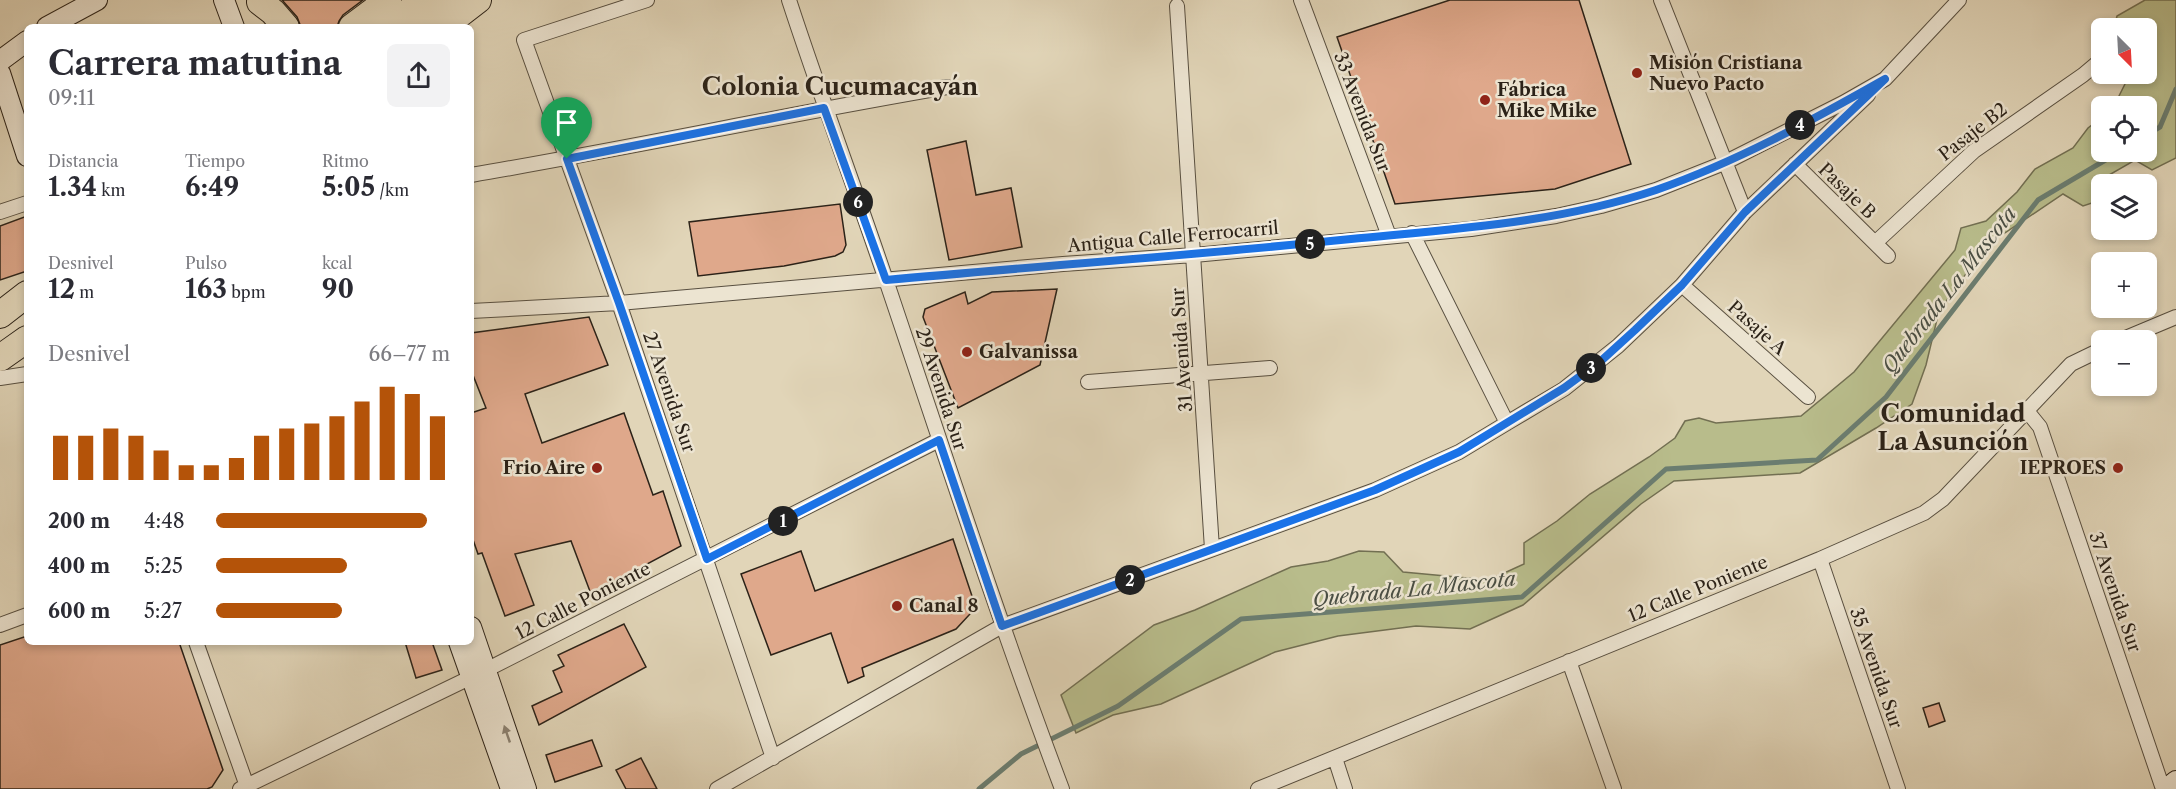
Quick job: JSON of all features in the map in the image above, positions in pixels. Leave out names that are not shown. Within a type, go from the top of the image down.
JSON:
[{"type":"highway","points":[[356,24],[388,0]]},
{"type":"highway","points":[[392,24],[423,0]]},
{"type":"highway","points":[[424,24],[454,0]]},
{"type":"highway","points":[[447,24],[478,0]]},
{"type":"highway","points":[[258,1],[273,12],[283,24]]},
{"type":"highway","points":[[8,337],[24,301]]},
{"type":"highway","points":[[8,337],[24,317]]},
{"type":"street","points":[[53,24],[97,0]]},
{"type":"street","points":[[224,0],[233,24]]},
{"type":"street","name":"27 Avenida Sur","points":[[647,0],[524,40],[619,303],[773,758]]},
{"type":"street","name":"29 Avenida Sur","points":[[789,0],[1002,626],[1062,789]]},
{"type":"street","name":"33 Avenida Sur","points":[[1301,0],[1389,236]]},
{"type":"street","points":[[1661,0],[1745,212]]},
{"type":"street","name":"Antigua Calle Ferrocarril","points":[[474,310],[619,303],[1063,264],[1194,255],[1471,229],[1572,212],[1656,190],[1724,163],[1885,79],[1959,0]]},
{"type":"street","points":[[258,1],[267,24]]},
{"type":"street","name":"31 Avenida Sur","points":[[1177,6],[1212,549]]},
{"type":"street","points":[[0,47],[24,37]]},
{"type":"street","points":[[0,61],[24,43]]},
{"type":"street","name":"Pasaje B2","points":[[1875,243],[1974,151],[2091,68]]},
{"type":"street","points":[[0,73],[24,147]]},
{"type":"street","points":[[717,789],[1002,626],[1375,490],[1459,452],[1507,423],[1564,388],[1602,360],[1682,285],[1745,212],[1885,79]]},
{"type":"street","points":[[474,175],[824,108],[947,87]]},
{"type":"street","name":"Pasaje B","points":[[1795,164],[1875,243]]},
{"type":"street","points":[[0,212],[24,204]]},
{"type":"street","points":[[1412,233],[1507,423]]},
{"type":"street","points":[[1875,243],[1888,256]]},
{"type":"street","name":"Pasaje A","points":[[1682,285],[1808,397]]},
{"type":"street","points":[[2146,330],[2176,318]]},
{"type":"street","name":"12 Calle Poniente","points":[[1258,789],[1820,559],[1924,513],[1943,500],[2071,364],[2091,354]]},
{"type":"street","points":[[1088,382],[1270,368]]},
{"type":"street","points":[[0,378],[24,374]]},
{"type":"street","name":"37 Avenida Sur","points":[[2027,411],[2040,427],[2164,789]]},
{"type":"street","name":"12 Calle Poniente","points":[[245,788],[478,674],[939,440]]},
{"type":"street","name":"35 Avenida Sur","points":[[1820,559],[1898,789]]},
{"type":"street","points":[[0,625],[24,616]]},
{"type":"street","points":[[197,645],[245,788]]},
{"type":"street","points":[[461,645],[478,674],[526,789]]},
{"type":"street","points":[[474,645],[478,674],[511,789]]},
{"type":"street","points":[[1569,661],[1614,789]]},
{"type":"street","points":[[1335,758],[1345,789]]},
{"type":"street","points":[[2164,789],[2176,781]]},
{"type":"green space","points":[[2145,0],[2176,0],[2176,158],[2152,170],[2138,162],[2157,162],[2157,96],[2119,96],[2125,84],[2157,84],[2157,18],[2116,18]]},
{"type":"green space","points":[[2091,126],[2091,162],[2132,162],[2111,174],[2091,174],[2091,203],[2083,206],[2063,194],[1987,245],[1939,311],[1926,365],[1912,404],[1876,428],[1800,473],[1674,481],[1641,504],[1523,605],[1470,629],[1416,626],[1338,636],[1275,652],[1161,704],[1113,715],[1076,733],[1061,695],[1154,625],[1195,610],[1291,567],[1328,561],[1359,551],[1384,552],[1403,572],[1489,580],[1524,564],[1524,543],[1557,521],[1590,494],[1675,438],[1685,421],[1699,418],[1716,423],[1801,416],[1854,372],[1955,250],[1961,228],[1986,221],[2017,192],[2035,169],[2073,148]]},
{"type":"building","points":[[282,0],[363,0],[343,15],[338,24],[300,24],[297,17]]},
{"type":"building","name":"Fábrica Mike Mike","points":[[1450,0],[1579,0],[1631,164],[1555,189],[1395,204],[1337,37]]},
{"type":"building","points":[[966,141],[976,195],[1011,188],[1022,247],[949,260],[927,150]]},
{"type":"building","points":[[840,204],[846,245],[843,252],[835,256],[784,266],[698,276],[689,222]]},
{"type":"building","points":[[24,217],[24,272],[0,280],[0,226]]},
{"type":"building","points":[[1057,289],[1040,365],[958,408],[923,317],[925,309],[965,292],[968,304],[992,292]]},
{"type":"building","points":[[589,317],[608,365],[525,394],[542,443],[624,413],[653,495],[663,491],[681,546],[591,594],[571,541],[515,554],[534,605],[505,616],[482,553],[478,554],[474,543],[474,412],[486,408],[474,378],[474,333]]},
{"type":"building","name":"Canal 8","points":[[953,539],[973,599],[970,614],[956,629],[862,668],[864,676],[848,683],[831,633],[771,655],[741,574],[801,551],[815,591]]},
{"type":"building","points":[[624,624],[646,667],[539,725],[532,706],[562,692],[553,671],[564,666],[558,655]]},
{"type":"building","points":[[24,637],[24,645],[180,645],[223,770],[212,787],[207,789],[0,789],[0,645]]},
{"type":"building","points":[[406,645],[433,645],[442,670],[416,678]]},
{"type":"building","points":[[1939,703],[1945,721],[1929,727],[1923,708]]},
{"type":"building","points":[[592,740],[602,766],[555,782],[546,755]]},
{"type":"building","points":[[641,758],[657,789],[626,789],[616,770]]},
{"type":"waterway","name":"Quebrada La Mascota","points":[[2157,129],[2160,127],[2176,89]]},
{"type":"waterway","name":"Quebrada La Mascota","points":[[979,789],[1021,754],[1118,706],[1241,619],[1522,597],[1666,469],[1817,460],[1886,397],[2038,200],[2102,162]]},
{"type":"place","name":"Misión Cristiana Nuevo Pacto","points":[[1637,73]]},
{"type":"place","name":"Fábrica Mike Mike","points":[[1485,100]]},
{"type":"place","name":"Galvanissa","points":[[967,352]]},
{"type":"place","name":"Frio Aire","points":[[597,468]]},
{"type":"place","name":"IEPROES","points":[[2118,468]]},
{"type":"place","name":"Canal 8","points":[[897,606]]},
{"type":"district","name":"Colonia Cucumacayán","points":[[840,86]]},
{"type":"district","name":"Comunidad La Asunción","points":[[1953,427]]},
{"type":"route","points":[[1885,79],[1745,212],[1682,285],[1602,360],[1564,388],[1459,452],[1375,490],[1002,626],[939,440],[707,559],[567,159],[824,108],[886,280],[1194,255],[1471,229],[1556,216],[1656,190],[1724,163],[1843,103],[1885,79]]}]
